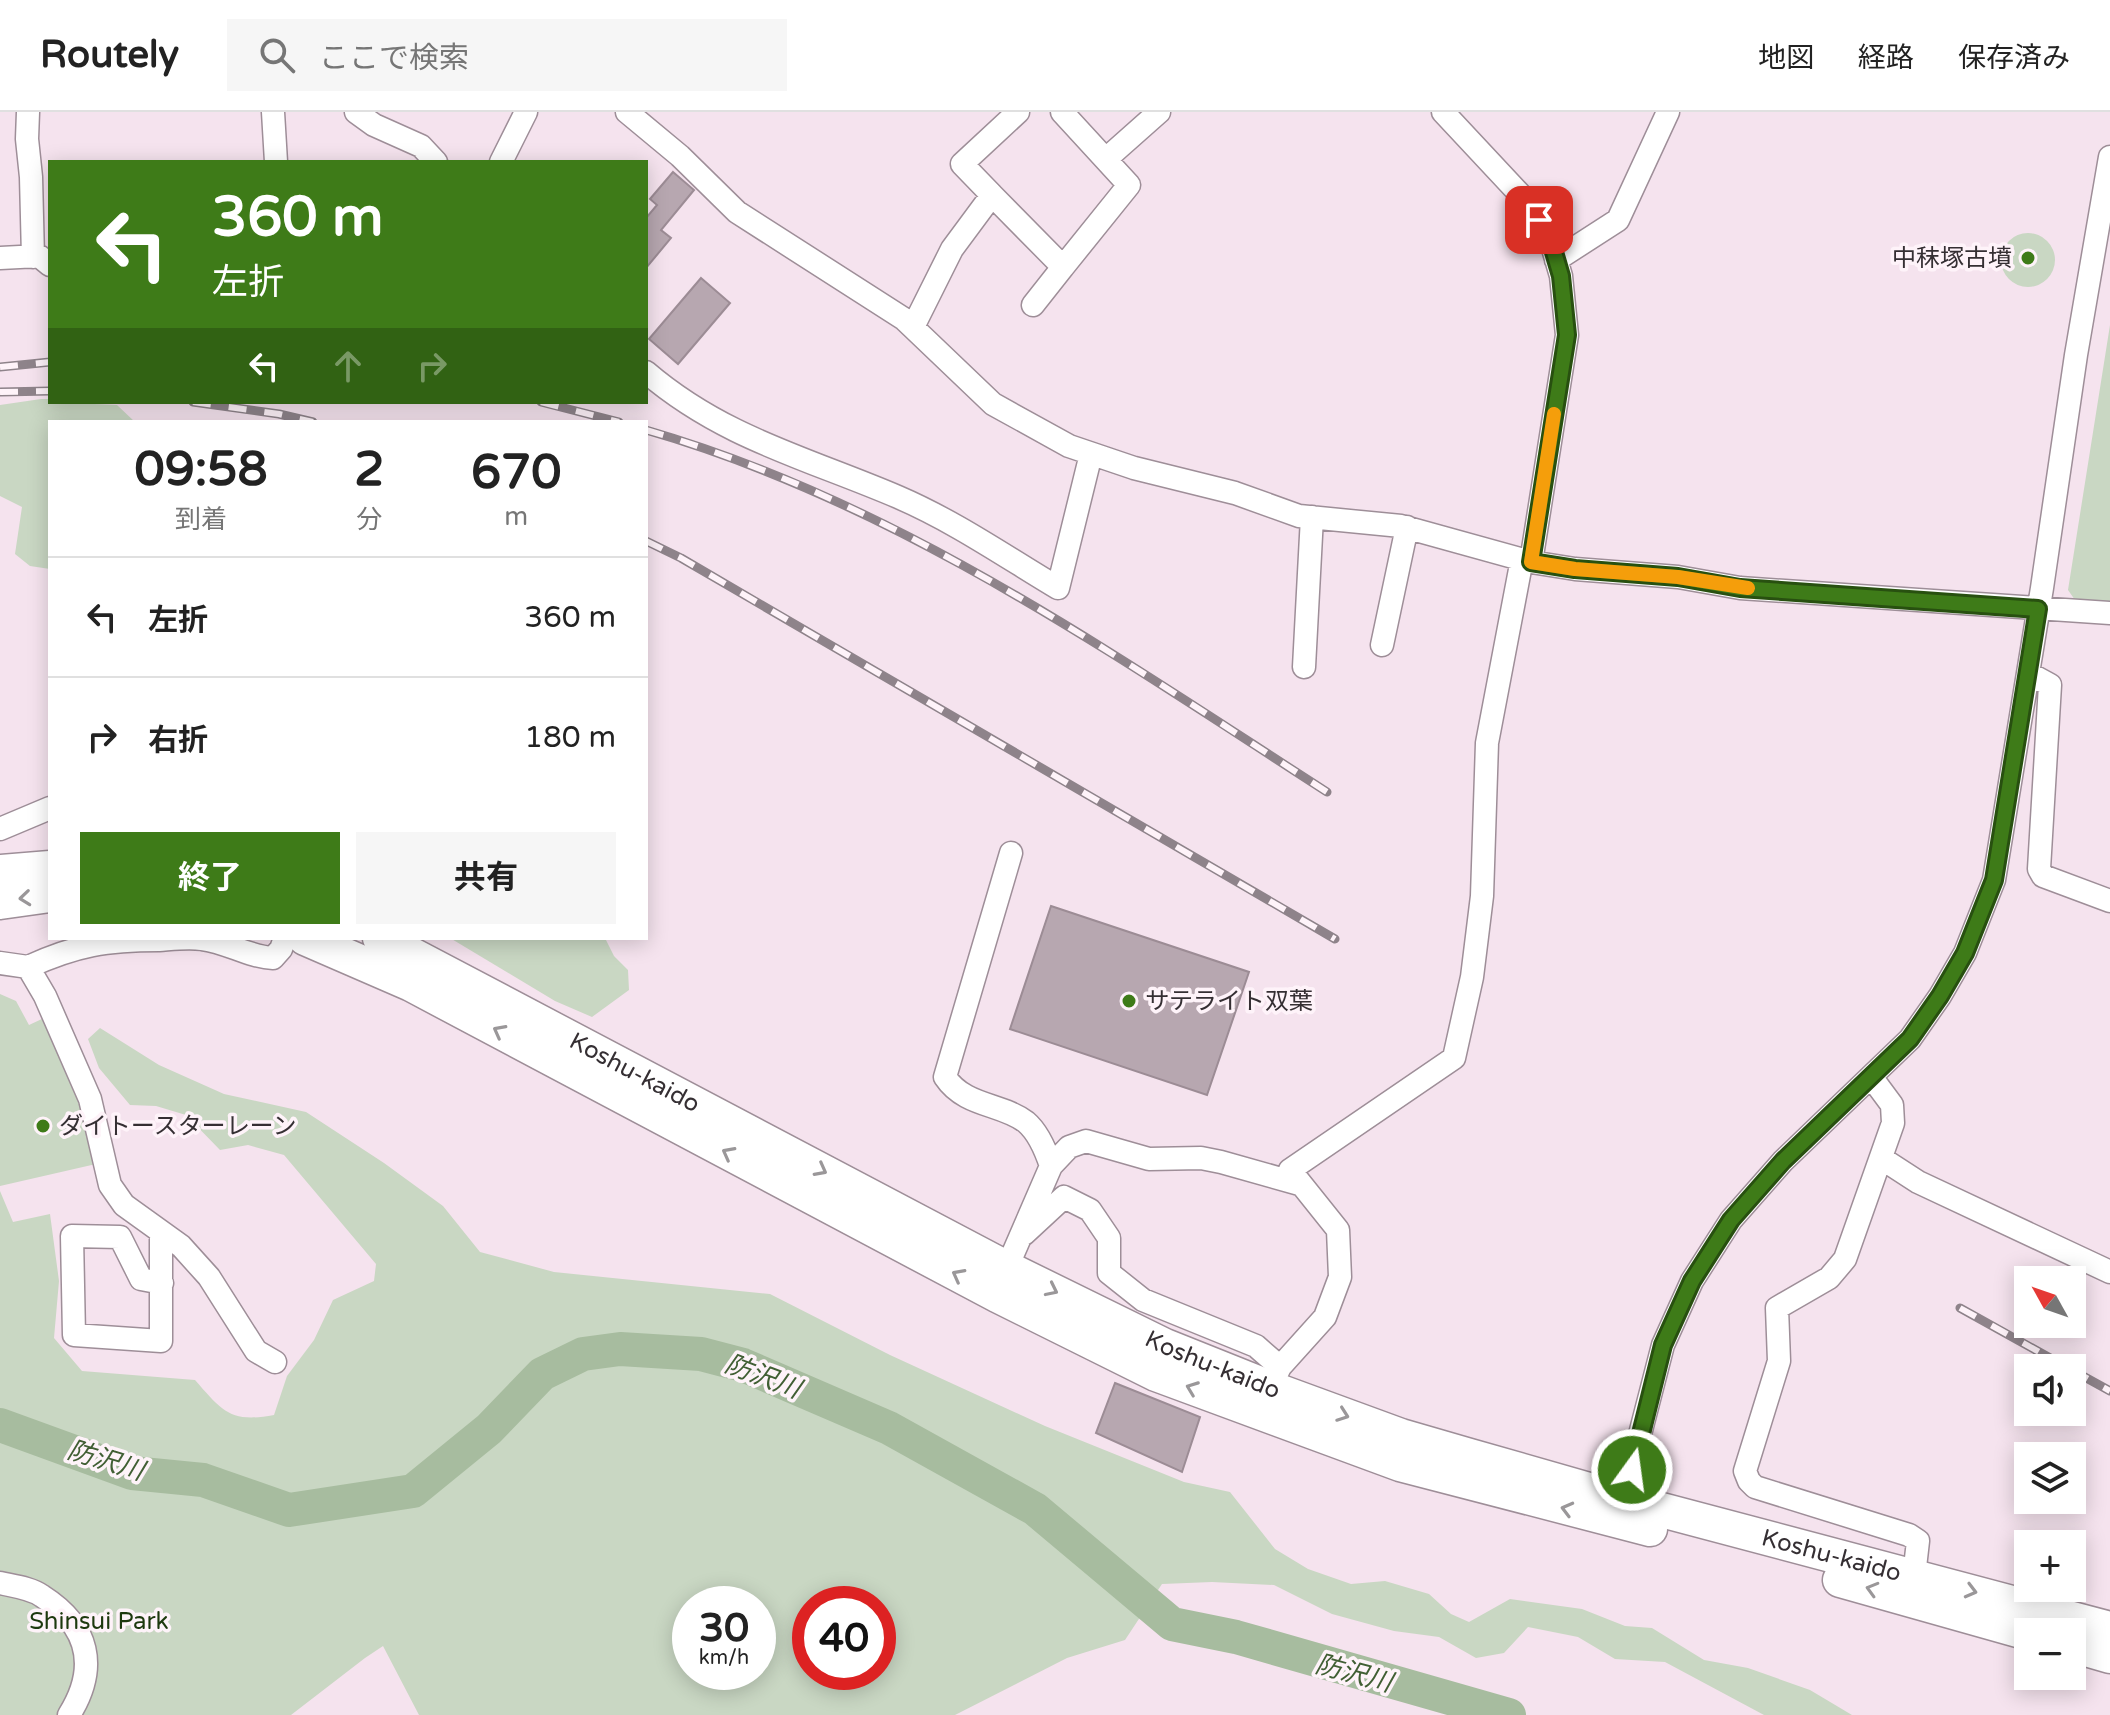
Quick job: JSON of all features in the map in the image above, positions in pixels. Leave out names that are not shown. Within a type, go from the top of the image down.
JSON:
[{"type":"highway","points":[[0,872],[48,868]]},
{"type":"highway","points":[[0,902],[48,895]]},
{"type":"highway","name":"Koshu-kaido","points":[[310,940],[411,984],[1165,1346],[1275,1378],[1401,1436],[1620,1511],[1690,1539],[2014,1629]]},
{"type":"highway","name":"Koshu-kaido","points":[[384,940],[1007,1268],[1156,1374],[1400,1464],[1914,1576],[2110,1629]]},
{"type":"highway","points":[[2086,1649],[2110,1656]]},
{"type":"street","points":[[0,258],[41,261],[27,139],[28,112]]},
{"type":"street","points":[[273,112],[276,160]]},
{"type":"street","points":[[356,112],[374,125],[421,146],[434,160]]},
{"type":"street","points":[[502,160],[526,112]]},
{"type":"street","points":[[627,112],[680,156],[737,212],[913,327],[993,404],[1069,446],[1091,454],[1235,493],[1299,516],[1407,527],[1526,560],[1575,569],[1678,577],[1740,588],[2110,613]]},
{"type":"street","points":[[1033,305],[1129,185],[1062,112]]},
{"type":"street","points":[[1106,159],[1159,112]]},
{"type":"street","points":[[1007,1268],[1064,1197],[1090,1210],[1109,1238],[1109,1273],[1143,1300],[1256,1346],[1275,1378],[1325,1317],[1340,1277],[1338,1230],[1290,1170],[1454,1058],[1472,977],[1482,896],[1487,743],[1526,560],[1567,335],[1561,276],[1549,235],[1529,204],[1443,112]]},
{"type":"street","points":[[1556,260],[1618,220],[1668,112]]},
{"type":"street","points":[[1009,115],[962,164],[1063,267]]},
{"type":"street","points":[[1620,1511],[1663,1345],[1692,1281],[1731,1220],[1783,1161],[1910,1039],[1965,953],[1994,880],[2110,157]]},
{"type":"street","points":[[913,327],[952,249],[992,195]]},
{"type":"street","points":[[648,373],[701,413],[741,435],[901,498],[1058,588],[1091,454]]},
{"type":"street","points":[[1304,667],[1312,517]]},
{"type":"street","points":[[1382,645],[1407,527]]},
{"type":"street","points":[[2028,673],[2050,685],[2039,869],[2043,876],[2110,901]]},
{"type":"street","points":[[0,829],[48,809]]},
{"type":"street","points":[[1011,853],[945,1077],[954,1090],[1026,1123],[1044,1146],[1051,1166]]},
{"type":"street","points":[[0,963],[28,967],[64,951],[113,940]]},
{"type":"street","points":[[205,940],[240,948],[258,957],[273,958],[284,940]]},
{"type":"street","points":[[28,967],[45,996],[90,1099],[110,1185],[124,1205],[181,1246],[209,1277],[256,1351],[275,1362]]},
{"type":"street","points":[[1872,1078],[1892,1105],[1893,1123],[1845,1259],[1829,1278],[1777,1308],[1779,1361],[1745,1471],[1755,1487],[1909,1535],[1918,1541],[1914,1576]]},
{"type":"street","points":[[1007,1268],[1051,1166],[1069,1147],[1086,1141],[1149,1159],[1201,1158],[1221,1162],[1299,1184]]},
{"type":"street","points":[[1881,1158],[1918,1182],[2110,1272]]},
{"type":"street","points":[[161,1232],[162,1283],[161,1341],[74,1335],[72,1236],[120,1237],[141,1279],[162,1283]]},
{"type":"street","points":[[0,1583],[40,1594],[75,1623],[85,1643],[86,1673],[79,1698],[69,1715]]},
{"type":"green space","name":"中秣塚古墳","points":[[2028,233],[2047,241],[2055,260],[2047,279],[2028,287],[2009,279],[2001,260],[2009,241]]},
{"type":"green space","points":[[2110,325],[2110,602],[2075,600],[2068,590]]},
{"type":"green space","points":[[48,399],[48,404],[117,405],[133,420],[48,420],[48,569],[30,566],[15,554],[22,507],[0,496],[0,405]]},
{"type":"green space","points":[[453,940],[606,940],[614,956],[628,970],[629,990],[592,1017],[555,1001]]},
{"type":"green space","name":"ダイトースターレーン","points":[[0,994],[16,1001],[29,1025],[44,1018],[75,1088],[96,1164],[0,1186]]},
{"type":"green space","name":"Shinsui Park","points":[[100,1028],[159,1065],[224,1094],[306,1112],[443,1206],[480,1252],[554,1272],[770,1294],[890,1355],[1045,1426],[1184,1482],[1230,1492],[1275,1549],[1308,1569],[1351,1584],[1385,1581],[1429,1594],[1451,1614],[1469,1622],[1510,1599],[1582,1609],[1625,1626],[1652,1628],[1704,1660],[1748,1668],[1810,1690],[1852,1715],[1764,1715],[1665,1662],[1615,1659],[1578,1637],[1528,1627],[1504,1653],[1476,1658],[1439,1637],[1394,1631],[1332,1614],[1274,1585],[1212,1582],[1162,1584],[1125,1640],[1067,1658],[955,1715],[419,1715],[383,1646],[291,1715],[0,1715],[0,1191],[13,1222],[50,1214],[59,1281],[54,1338],[82,1371],[195,1380],[221,1407],[237,1416],[274,1415],[287,1376],[314,1340],[333,1300],[374,1281],[376,1264],[284,1155],[248,1145],[220,1150],[186,1115],[156,1106],[130,1105],[99,1068],[88,1039]]},
{"type":"building","points":[[673,172],[694,190],[661,230],[671,238],[648,266],[648,216],[657,205],[650,199]]},
{"type":"building","points":[[701,278],[730,303],[678,364],[649,339]]},
{"type":"building","name":"サテライト双葉","points":[[1051,906],[1249,972],[1207,1095],[1010,1029]]},
{"type":"building","points":[[1115,1383],[1200,1417],[1182,1472],[1096,1433]]},
{"type":"waterway","name":"防沢川","points":[[0,1425],[132,1473],[203,1480],[289,1510],[413,1491],[489,1429],[542,1374],[583,1354],[620,1349],[701,1354],[743,1365],[889,1428],[1035,1509],[1172,1624],[1236,1637],[1509,1715]]},
{"type":"railway","points":[[0,367],[48,362]]},
{"type":"railway","points":[[0,392],[48,391]]},
{"type":"railway","points":[[207,404],[304,420]]},
{"type":"railway","points":[[549,404],[611,420]]},
{"type":"railway","points":[[648,431],[738,461],[828,497],[914,540],[1083,635],[1327,792]]},
{"type":"railway","points":[[648,542],[681,558],[1335,939]]},
{"type":"railway","points":[[1960,1308],[2043,1354]]},
{"type":"railway","points":[[2086,1378],[2110,1391]]},
{"type":"slow traffic","points":[[1554,414],[1531,562],[1575,569],[1678,577],[1748,588]]},
{"type":"place","name":"中秣塚古墳","points":[[2028,258]]},
{"type":"place","name":"サテライト双葉","points":[[1129,1001]]},
{"type":"place","name":"ダイトースターレーン","points":[[43,1126]]},
{"type":"route","points":[[1539,220],[1549,235],[1561,276],[1567,335],[1531,562],[1575,569],[1678,577],[1740,588],[2038,609],[1994,880],[1965,953],[1910,1039],[1783,1161],[1731,1220],[1692,1281],[1663,1345],[1632,1470]]}]
